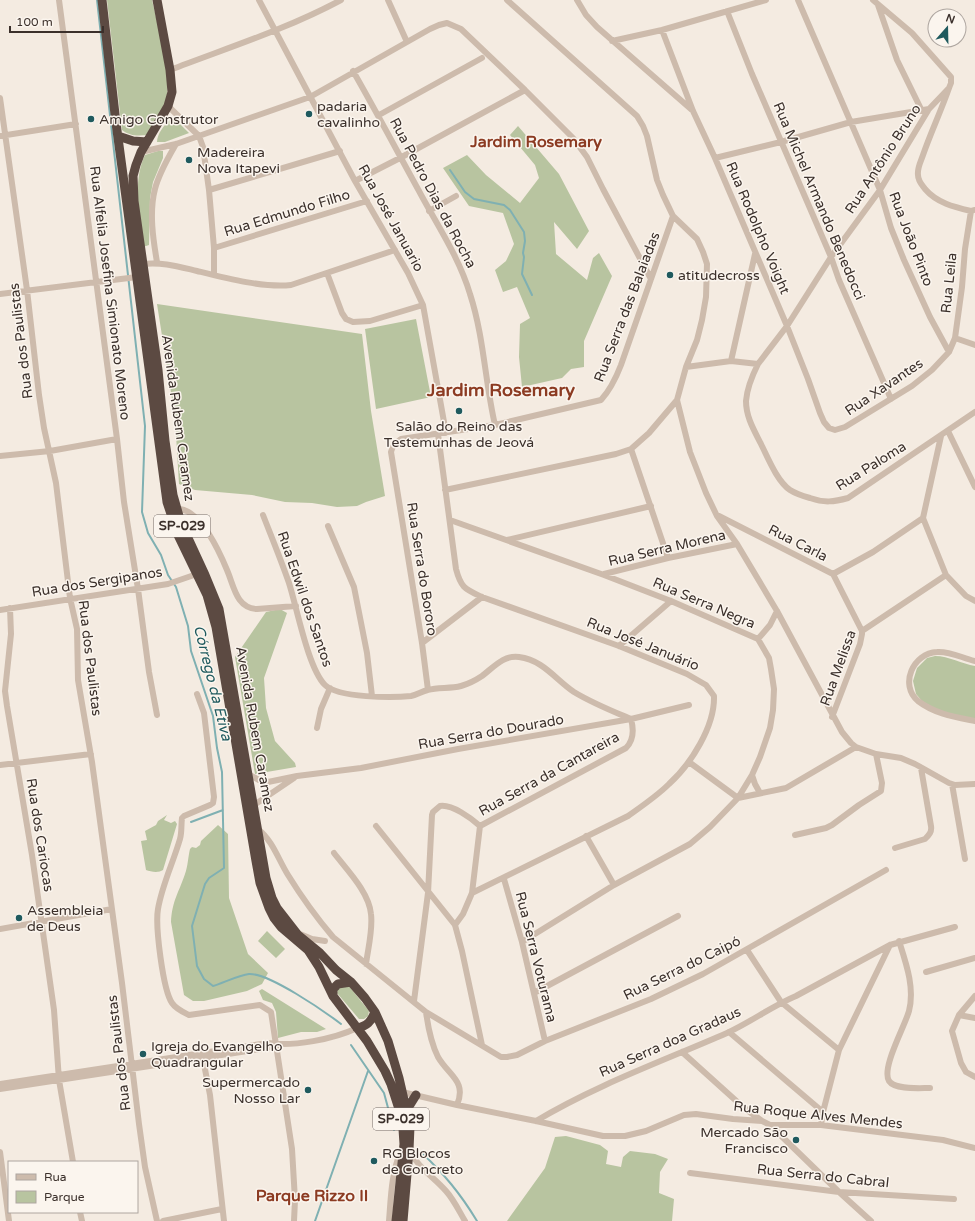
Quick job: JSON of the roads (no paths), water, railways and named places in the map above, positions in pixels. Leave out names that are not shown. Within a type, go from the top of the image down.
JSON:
[{"type":"highway","name":"Avenida Rubem Caramez","points":[[102,0],[135,277],[167,502],[178,534],[207,595],[216,627],[260,883],[274,918],[281,927],[308,950],[319,967],[333,996],[357,1028]]},
{"type":"highway","name":"Avenida Rubem Caramez","points":[[158,0],[170,70],[172,92],[168,106],[141,152],[133,176],[134,201],[142,264],[158,370],[165,441],[176,508],[180,523],[206,574],[219,609],[266,878],[272,898],[277,908],[294,931],[351,982],[375,1012]]},
{"type":"highway","points":[[118,136],[132,141],[147,142]]},
{"type":"highway","points":[[333,996],[333,989],[338,984],[351,982]]},
{"type":"highway","points":[[357,1028],[367,1025],[375,1012]]},
{"type":"highway","name":"SP-029","points":[[375,1012],[388,1041],[399,1078],[410,1126],[396,1221]]},
{"type":"highway","name":"SP-029","points":[[357,1028],[385,1071],[400,1112],[407,1147],[403,1221]]},
{"type":"highway","points":[[385,1071],[398,1089],[402,1092]]},
{"type":"highway","points":[[406,1111],[417,1095]]},
{"type":"street","name":"Rua Alfelia Josefina Simionato Moreno","points":[[59,0],[124,502],[149,672],[157,715]]},
{"type":"street","name":"Rua José Januario","points":[[259,0],[355,180],[408,273],[423,305],[446,433]]},
{"type":"street","points":[[170,70],[274,30],[341,0]]},
{"type":"street","points":[[388,0],[407,42]]},
{"type":"street","points":[[445,490],[616,454],[631,449],[649,433],[677,400],[686,367],[697,340],[706,297],[707,264],[703,252],[697,239],[673,216],[658,180],[647,136],[637,116],[508,0]]},
{"type":"street","points":[[577,0],[586,15],[612,41],[693,111]]},
{"type":"street","points":[[612,41],[662,30],[766,0]]},
{"type":"street","name":"Rua João Pinto","points":[[798,0],[880,190],[891,228],[904,260],[930,317],[949,352]]},
{"type":"street","points":[[875,2],[897,60],[922,110]]},
{"type":"street","points":[[875,2],[912,33],[951,77],[950,88],[919,166],[918,176],[920,183],[927,192],[940,202],[973,210]]},
{"type":"street","name":"Rua Michel Armando Benedocci","points":[[727,11],[781,142],[831,256],[839,280],[891,399]]},
{"type":"street","points":[[141,152],[176,144],[310,97],[353,71],[439,24],[447,23],[461,29],[525,90],[572,138],[587,157],[651,279]]},
{"type":"street","name":"Rua Rodolpho Voight","points":[[662,30],[693,111],[715,158],[787,326],[822,418],[829,428],[836,430]]},
{"type":"street","points":[[379,115],[482,58]]},
{"type":"street","name":"Rua Pedro Dias da Rocha","points":[[353,71],[379,115],[400,158],[458,262],[471,295],[481,338],[491,408],[495,425]]},
{"type":"street","name":"Rua Antônio Bruno","points":[[758,364],[787,326],[831,256],[880,190],[929,109],[950,88]]},
{"type":"street","points":[[355,180],[400,158],[525,90]]},
{"type":"street","name":"Rua dos Paulistas","points":[[0,98],[2,135],[27,290],[39,395],[44,428],[60,504],[70,598],[77,629],[78,680],[91,754],[145,1167],[157,1221]]},
{"type":"street","points":[[168,106],[199,136],[203,147],[209,190],[214,248],[214,275]]},
{"type":"street","points":[[715,158],[781,142],[851,122],[929,109]]},
{"type":"street","points":[[2,135],[76,124]]},
{"type":"street","points":[[157,262],[153,232],[153,199],[158,179],[176,144]]},
{"type":"street","points":[[209,190],[340,152]]},
{"type":"street","points":[[429,211],[456,196]]},
{"type":"street","name":"Rua Edmundo Filho","points":[[214,248],[367,201]]},
{"type":"street","name":"Rua Leila","points":[[956,338],[965,249],[973,210]]},
{"type":"street","name":"Rua Serra das Balaiadas","points":[[391,452],[394,444],[401,439],[495,425],[601,400],[613,384],[641,312],[673,216]]},
{"type":"street","points":[[142,264],[157,262],[264,285],[280,286],[291,285],[395,250]]},
{"type":"street","points":[[731,361],[755,254]]},
{"type":"street","points":[[327,273],[342,313],[346,319],[353,322],[370,321],[423,305]]},
{"type":"street","points":[[0,294],[135,277]]},
{"type":"street","points":[[956,338],[975,345]]},
{"type":"street","name":"Rua Xavantes","points":[[836,430],[856,421],[912,386],[932,370],[949,352],[956,338]]},
{"type":"street","points":[[686,367],[731,361],[758,364]]},
{"type":"street","name":"Rua Paloma","points":[[758,364],[748,388],[746,401],[748,416],[777,475],[790,490],[820,502],[835,502],[848,498],[975,412]]},
{"type":"street","points":[[677,400],[690,452],[706,493],[718,516],[737,544],[777,611],[832,716],[851,744],[876,754],[901,758],[952,784],[975,784]]},
{"type":"street","points":[[948,431],[975,487]]},
{"type":"street","name":"Rua José Januário","points":[[438,434],[456,569],[460,583],[470,592],[482,598],[619,646],[699,680],[712,691],[714,696],[713,715],[703,737],[689,762],[670,784],[628,816],[504,879],[472,893]]},
{"type":"street","points":[[941,436],[923,518],[946,574],[966,596],[975,601]]},
{"type":"street","points":[[0,456],[50,451],[117,439]]},
{"type":"street","points":[[631,449],[668,558]]},
{"type":"street","name":"Rua Serra do Bororo","points":[[391,452],[422,642],[428,690]]},
{"type":"street","points":[[506,540],[651,506]]},
{"type":"street","points":[[176,508],[189,512],[202,524],[224,562],[235,593],[246,606],[257,610],[296,606]]},
{"type":"street","name":"Rua Edwil dos Santos","points":[[263,515],[282,563],[310,657],[320,678],[330,688]]},
{"type":"street","name":"Rua Carla","points":[[718,516],[833,574],[862,631]]},
{"type":"street","points":[[833,574],[873,552],[923,518]]},
{"type":"street","name":"Rua Serra Negra","points":[[450,520],[604,574],[671,601],[758,639],[769,658],[774,689],[770,728],[752,775],[738,798],[710,827],[690,844],[614,885],[522,942]]},
{"type":"street","points":[[328,526],[354,587],[367,653],[372,696]]},
{"type":"street","name":"Rua Serra Morena","points":[[604,574],[668,558],[737,544]]},
{"type":"street","name":"Rua dos Sergipanos","points":[[0,610],[168,584],[197,574]]},
{"type":"street","name":"Rua Melissa","points":[[832,716],[860,644],[862,631],[946,574]]},
{"type":"street","points":[[422,642],[482,598]]},
{"type":"street","points":[[619,646],[671,601]]},
{"type":"street","name":"Rua dos Cariocas","points":[[10,608],[11,634],[6,690],[42,922],[54,1010],[59,1077],[73,1161]]},
{"type":"street","points":[[758,639],[770,625],[777,611]]},
{"type":"street","points":[[975,661],[951,653],[929,653],[922,656],[915,663],[909,682],[911,691],[917,700],[926,706],[942,715],[975,722]]},
{"type":"street","points":[[317,728],[321,709],[330,688],[345,693],[372,696],[412,696],[428,690],[460,686],[474,681],[502,660],[520,657],[540,664],[572,690],[585,698],[631,719]]},
{"type":"street","points":[[197,694],[204,713],[214,801],[210,805],[182,818],[181,838],[159,903],[157,930],[167,992],[172,1003],[179,1010],[189,1015],[260,1005],[271,1012],[292,1149],[295,1200],[294,1221]]},
{"type":"street","name":"Rua Serra do Dourado","points":[[248,774],[264,781],[273,781],[297,776],[361,768],[631,719],[689,705]]},
{"type":"street","name":"Rua Serra da Cantareira","points":[[480,826],[626,748],[633,736],[631,719]]},
{"type":"street","points":[[689,762],[738,798],[786,788],[856,747]]},
{"type":"street","points":[[0,765],[91,754]]},
{"type":"street","points":[[795,835],[826,828],[832,825],[881,791],[882,783],[876,754]]},
{"type":"street","points":[[894,848],[925,839],[931,831],[932,826],[920,768]]},
{"type":"street","points":[[752,775],[760,793]]},
{"type":"street","name":"Rua Serra do Dourado","points":[[254,805],[297,776]]},
{"type":"street","points":[[273,781],[277,790]]},
{"type":"street","points":[[952,784],[965,859]]},
{"type":"street","points":[[414,1001],[428,893],[431,820],[433,812],[440,806],[448,806],[480,826],[472,893],[463,914],[455,925]]},
{"type":"street","points":[[376,826],[455,925],[482,1045]]},
{"type":"street","name":"Rua Serra do Caipó","points":[[258,829],[271,842],[287,873],[320,922],[333,937],[426,1012],[482,1045],[497,1056],[507,1057],[517,1055],[545,1040],[650,999],[703,974],[886,870]]},
{"type":"street","points":[[586,836],[614,885]]},
{"type":"street","points":[[334,853],[364,893],[370,908],[371,920],[366,964]]},
{"type":"street","name":"Rua Serra Voturama","points":[[504,879],[522,942],[545,1040]]},
{"type":"street","points":[[0,929],[112,909]]},
{"type":"street","points":[[534,993],[678,916]]},
{"type":"street","name":"Rua Serra doa Gradaus","points":[[536,1121],[588,1092],[729,1032],[781,1002],[796,996],[890,944],[955,927]]},
{"type":"street","points":[[294,931],[325,941],[333,937]]},
{"type":"street","points":[[320,953],[325,941]]},
{"type":"street","points":[[899,941],[909,977],[911,1001],[909,1011],[892,1053],[886,1074],[888,1080],[896,1086],[930,1088]]},
{"type":"street","points":[[821,1125],[823,1112],[840,1050],[890,944]]},
{"type":"street","points":[[747,950],[781,1002],[840,1050]]},
{"type":"street","points":[[926,972],[975,958]]},
{"type":"street","points":[[974,999],[959,1015],[952,1031],[961,1063],[966,1072],[975,1077]]},
{"type":"street","points":[[426,1012],[429,1030],[439,1058],[458,1084],[461,1091],[461,1096],[457,1105]]},
{"type":"street","points":[[959,1015],[975,1018]]},
{"type":"street","points":[[133,1067],[268,1043],[296,1043],[338,1036],[357,1028]]},
{"type":"street","points":[[729,1032],[823,1112]]},
{"type":"street","points":[[0,1084],[203,1059],[267,1048],[276,1044]]},
{"type":"street","points":[[682,1052],[743,1107],[762,1121]]},
{"type":"street","points":[[203,1059],[210,1095],[224,1221]]},
{"type":"street","points":[[0,1089],[59,1077]]},
{"type":"street","points":[[399,1078],[407,1088],[417,1095]]},
{"type":"street","name":"Rua Roque Alves Mendes","points":[[402,1092],[612,1137],[625,1136],[646,1131],[689,1114],[696,1114],[762,1121],[770,1125],[821,1125],[943,1140],[975,1148]]},
{"type":"street","points":[[733,1119],[739,1114],[743,1107]]},
{"type":"street","points":[[770,1125],[871,1221]]},
{"type":"street","points":[[407,1147],[415,1162],[447,1192],[465,1221]]},
{"type":"street","name":"SP-029","points":[[389,1221],[392,1179],[396,1161],[407,1147]]},
{"type":"street","points":[[0,1152],[9,1221]]},
{"type":"street","points":[[404,1207],[410,1173],[414,1169],[424,1170]]},
{"type":"street","name":"Rua Serra do Cabral","points":[[690,1173],[839,1192],[954,1199]]},
{"type":"street","points":[[163,1221],[222,1209]]},
{"type":"waterway","name":"Córrego da Etiva","points":[[97,0],[145,426],[142,512],[148,533],[161,555],[168,575],[176,587],[188,626],[191,651],[213,716],[222,772],[224,868],[209,878],[205,884],[192,926],[197,966],[204,979],[213,986],[236,977],[249,974],[258,975],[296,994],[341,1024]]},
{"type":"waterway","points":[[450,170],[465,192],[474,199],[504,205],[510,210],[524,232],[525,241],[522,274],[532,295]]},
{"type":"waterway","points":[[191,822],[223,810]]},
{"type":"waterway","name":"Córrego da Etiva","points":[[351,1045],[384,1093],[394,1130]]},
{"type":"waterway","points":[[315,1221],[368,1071]]},
{"type":"waterway","points":[[421,1152],[451,1184],[477,1221]]},
{"type":"place","name":"padaria cavalinho","points":[[309,114]]},
{"type":"place","name":"Amigo Construtor","points":[[91,119]]},
{"type":"place","name":"Madereira Nova Itapevi","points":[[189,160]]},
{"type":"place","name":"atitudecross","points":[[670,275]]},
{"type":"place","name":"Salão do Reino das Testemunhas de Jeová","points":[[459,411]]},
{"type":"place","name":"Assembleia de Deus","points":[[19,918]]},
{"type":"place","name":"Igreja do Evangelho Quadrangular","points":[[143,1054]]},
{"type":"place","name":"Supermercado Nosso Lar","points":[[308,1090]]},
{"type":"place","name":"Mercado São Francisco","points":[[796,1140]]},
{"type":"place","name":"RG Blocos de Concreto","points":[[374,1161]]},
{"type":"district","name":"Jardim Rosemary","points":[[536,142]]},
{"type":"district","name":"Jardim Rosemary","points":[[501,390]]},
{"type":"district","name":"Parque Rizzo II","points":[[312,1196]]}]
